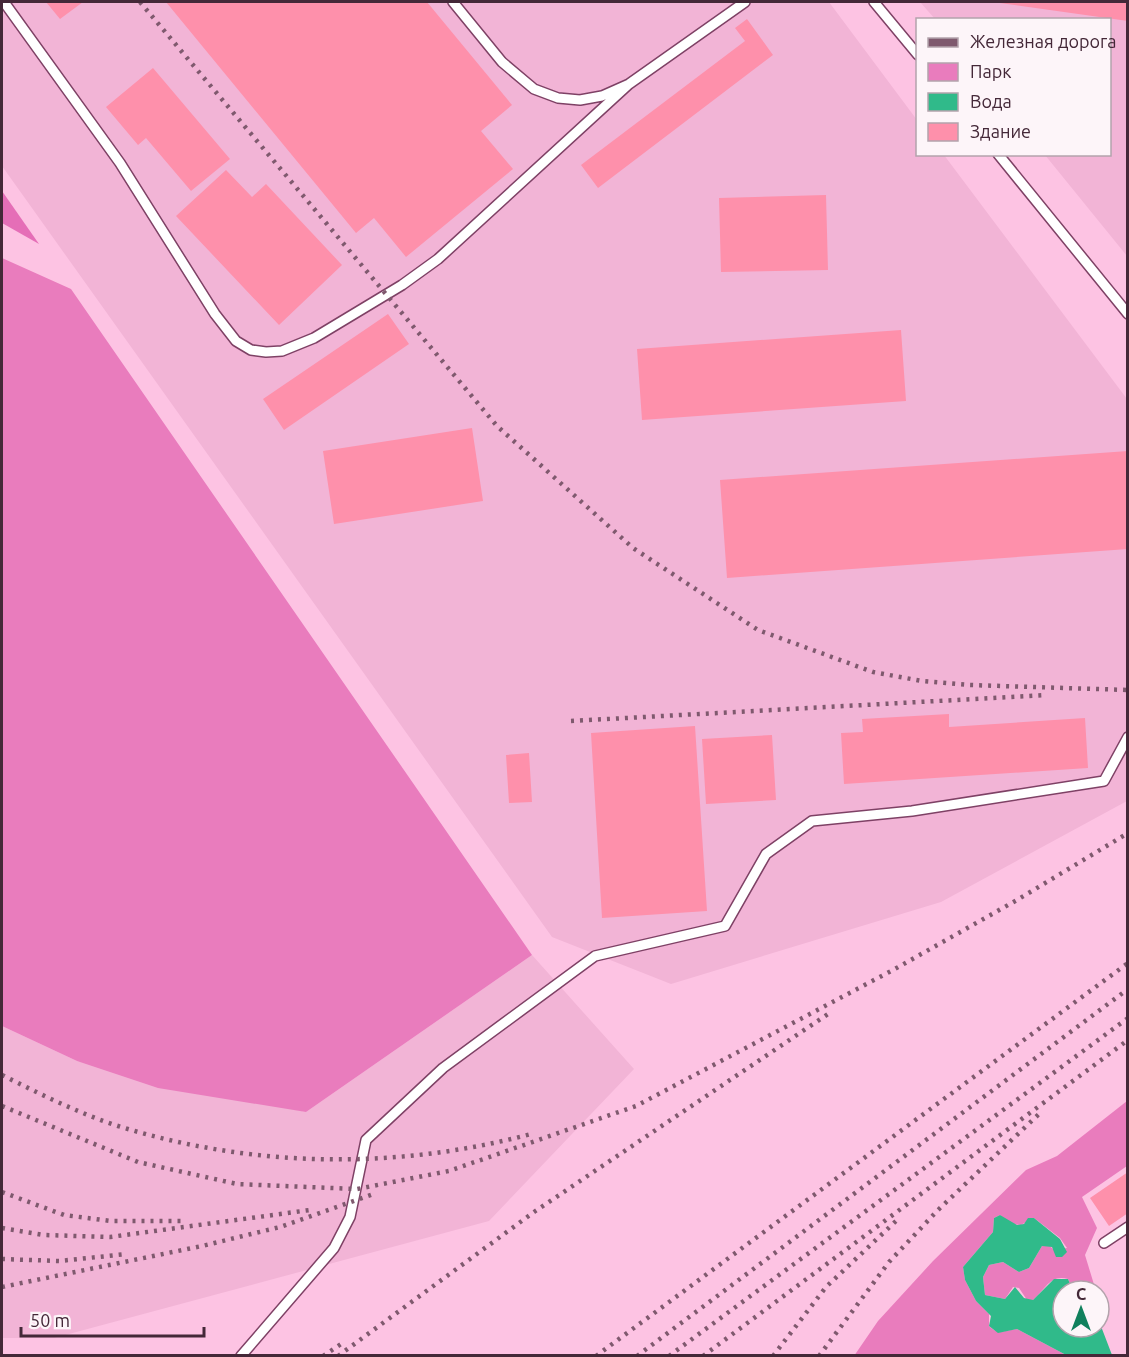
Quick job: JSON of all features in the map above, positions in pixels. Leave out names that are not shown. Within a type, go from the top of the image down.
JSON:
[{"type":"lane","points":[[4,2],[120,163],[214,314],[236,341],[251,350],[266,352],[282,351],[314,338],[402,285],[438,259],[629,84],[745,2]]},
{"type":"lane","points":[[453,2],[502,62],[534,88],[558,98],[580,100],[602,96],[629,84]]},
{"type":"lane","points":[[874,2],[916,53]]},
{"type":"lane","points":[[1000,156],[1128,314]]},
{"type":"lane","points":[[241,1356],[334,1248],[350,1217],[366,1140],[442,1068],[595,956],[725,926],[766,854],[812,821],[912,811],[1104,781],[1128,737]]},
{"type":"lane","points":[[1104,1243],[1128,1227]]},
{"type":"shaded area","points":[[2,2],[829,2],[916,119],[916,156],[945,156],[1127,399],[1127,801],[941,902],[671,984],[552,937],[2,166]]},
{"type":"shaded area","points":[[920,2],[1127,2],[1127,256],[1046,156],[1111,156],[1111,18],[934,18]]},
{"type":"shaded area","points":[[2,191],[39,244],[2,223]]},
{"type":"shaded area","points":[[532,955],[634,1069],[489,1221],[54,1338],[2,1338],[2,1026],[77,1061],[306,1112]]},
{"type":"green space","points":[[2,258],[71,289],[532,955],[306,1112],[158,1088],[77,1061],[2,1026]]},
{"type":"green space","points":[[1127,1101],[1127,1166],[1082,1197],[1097,1228],[1085,1255],[1092,1279],[1051,1279],[1033,1300],[1027,1300],[1019,1288],[1013,1287],[1005,1299],[985,1295],[983,1277],[989,1265],[1003,1262],[1019,1272],[1029,1268],[1042,1246],[1049,1245],[1054,1250],[1067,1248],[1060,1238],[1034,1218],[1021,1225],[1011,1224],[1000,1215],[994,1218],[993,1232],[963,1267],[965,1280],[976,1301],[989,1314],[989,1326],[999,1332],[1017,1329],[1066,1355],[854,1356],[878,1321],[933,1261],[1026,1170],[1057,1156]]},
{"type":"water","points":[[1000,1215],[1017,1225],[1024,1224],[1028,1218],[1034,1218],[1060,1239],[1067,1252],[1062,1257],[1056,1257],[1052,1247],[1042,1246],[1029,1268],[1019,1272],[1003,1262],[989,1265],[983,1277],[985,1295],[1005,1299],[1015,1287],[1024,1298],[1033,1300],[1051,1282],[1051,1339],[1106,1339],[1112,1355],[1066,1355],[1017,1329],[998,1333],[989,1326],[991,1316],[976,1301],[965,1280],[963,1267],[993,1232],[994,1218]]},
{"type":"building","points":[[46,2],[83,2],[60,19]]},
{"type":"building","points":[[166,2],[427,2],[512,105],[481,131],[513,169],[406,257],[374,218],[356,233]]},
{"type":"building","points":[[1128,2],[1128,21],[1111,18],[1000,3]]},
{"type":"building","points":[[747,19],[773,55],[598,188],[581,165],[745,41],[735,28]]},
{"type":"building","points":[[153,68],[230,159],[191,191],[146,138],[138,145],[106,107]]},
{"type":"building","points":[[226,170],[252,197],[266,184],[342,265],[279,325],[176,216]]},
{"type":"building","points":[[826,195],[828,270],[721,272],[719,198]]},
{"type":"building","points":[[388,314],[409,344],[284,430],[263,399]]},
{"type":"building","points":[[901,330],[906,401],[642,420],[637,349]]},
{"type":"building","points":[[472,428],[483,501],[334,524],[323,451]]},
{"type":"building","points":[[1128,451],[1128,549],[727,578],[720,480]]},
{"type":"building","points":[[949,714],[949,727],[1085,718],[1088,768],[844,784],[841,733],[863,732],[862,719]]},
{"type":"building","points":[[695,726],[707,911],[602,918],[591,733]]},
{"type":"building","points":[[772,735],[776,800],[706,804],[702,739]]},
{"type":"building","points":[[529,753],[532,802],[509,803],[506,755]]},
{"type":"building","points":[[1128,1172],[1128,1213],[1109,1226],[1090,1198]]},
{"type":"railway","points":[[140,2],[497,426],[633,548],[758,630],[873,672],[922,681],[970,685],[1128,690]]},
{"type":"railway","points":[[571,721],[1047,695]]},
{"type":"railway","points":[[2,1106],[138,1162],[237,1184],[357,1189],[449,1171],[636,1106],[893,970],[1017,900],[1128,833]]},
{"type":"railway","points":[[596,1356],[1128,963]]},
{"type":"railway","points":[[637,1356],[1128,989]]},
{"type":"railway","points":[[338,1356],[534,1212],[831,1012]]},
{"type":"railway","points":[[669,1356],[1128,1018]]},
{"type":"railway","points":[[703,1356],[1128,1040]]},
{"type":"railway","points":[[2,1075],[74,1109],[118,1126],[169,1140],[220,1150],[272,1156],[324,1159],[428,1154],[480,1146],[531,1134]]},
{"type":"railway","points":[[819,1356],[889,1262],[938,1210],[1039,1114]]},
{"type":"railway","points":[[2,1192],[64,1215],[111,1221],[182,1221]]},
{"type":"railway","points":[[2,1287],[202,1246],[280,1227],[376,1193]]},
{"type":"railway","points":[[2,1228],[44,1235],[110,1237],[310,1210]]},
{"type":"railway","points":[[773,1356],[826,1287],[896,1221]]},
{"type":"railway","points":[[2,1259],[59,1261],[127,1254]]},
{"type":"railway","points":[[323,1356],[344,1342]]}]
